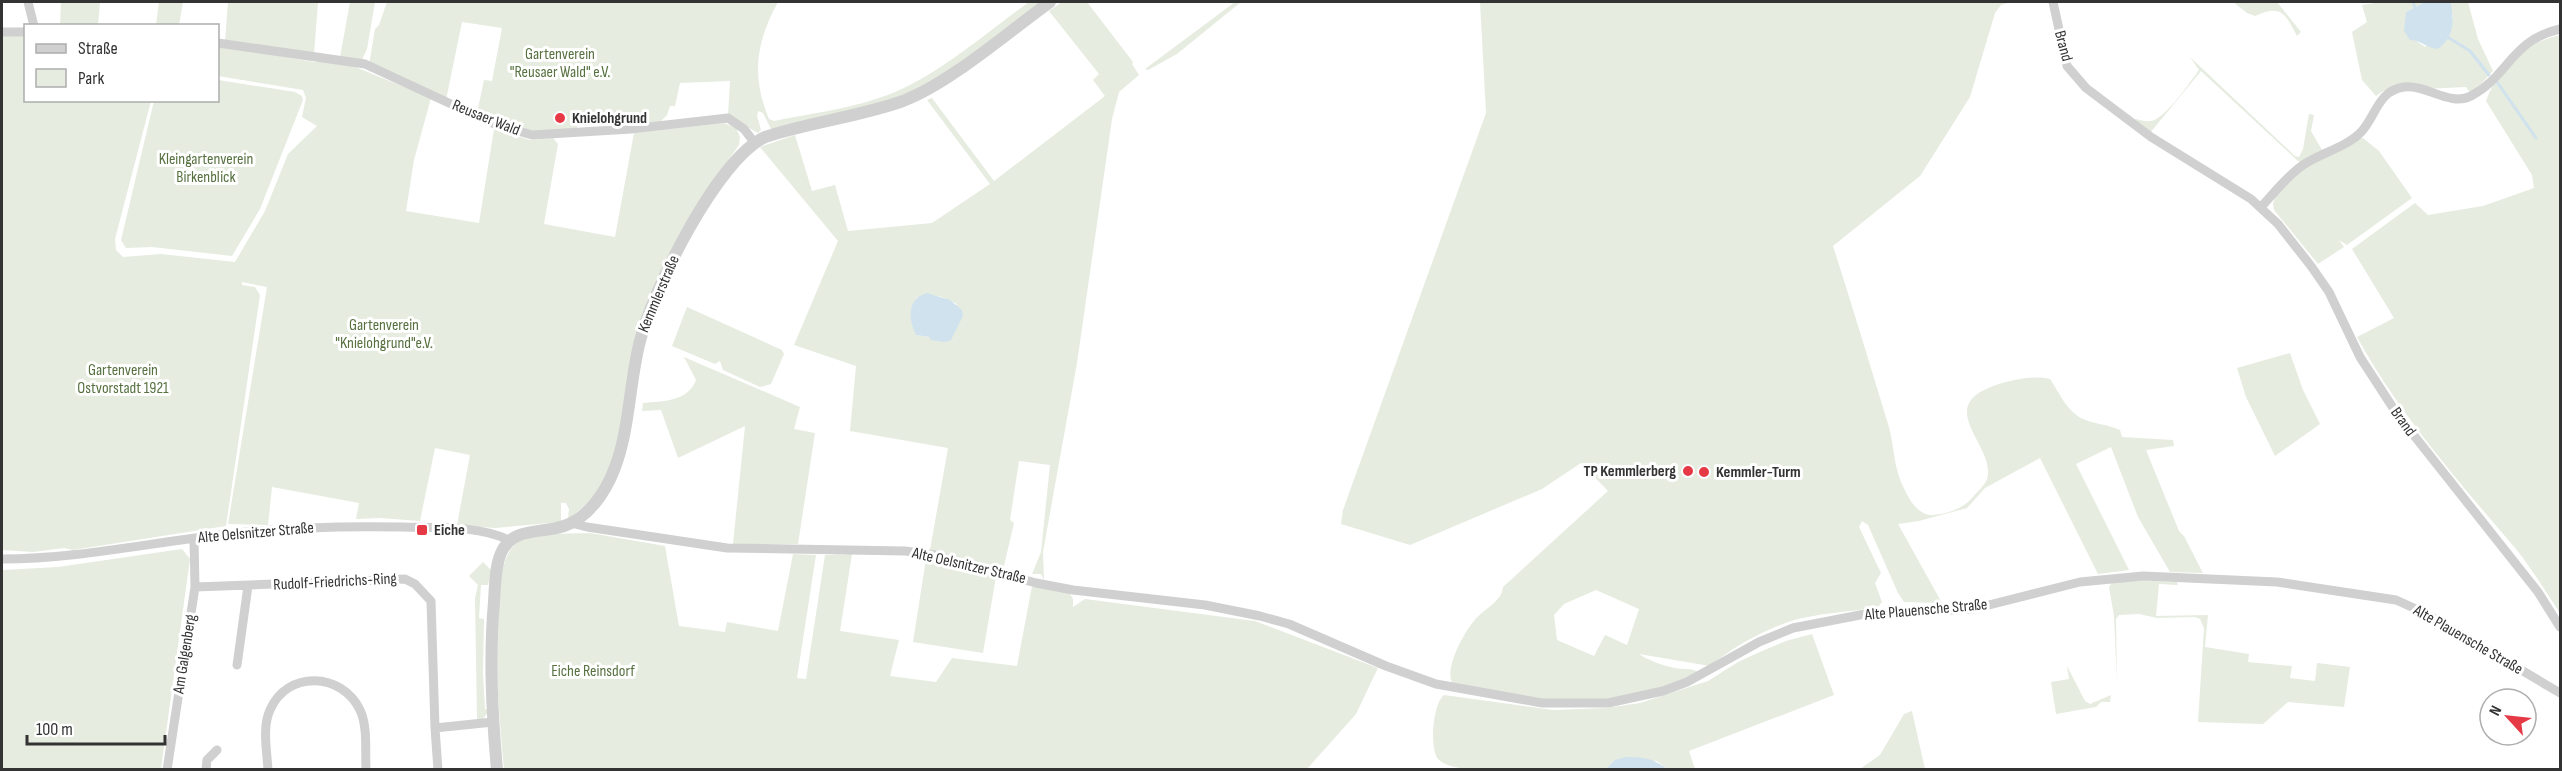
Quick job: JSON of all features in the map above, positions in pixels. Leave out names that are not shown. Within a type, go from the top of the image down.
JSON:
[{"type":"street","points":[[28,2],[34,24]]},
{"type":"street","name":"Kemmlerstraße","points":[[509,540],[522,532],[552,529],[571,522],[586,512],[600,497],[615,469],[639,343],[658,291],[715,186],[739,155],[754,142],[777,133],[904,100],[949,76],[1050,2]]},
{"type":"street","name":"Brand","points":[[2053,2],[2067,66],[2086,88],[2151,137],[2261,207],[2278,224],[2312,266],[2329,292],[2360,357],[2397,414],[2538,592],[2560,627]]},
{"type":"street","points":[[2261,207],[2302,165],[2360,133],[2378,103],[2397,89],[2412,87],[2458,99],[2470,96],[2493,78],[2526,43],[2535,37],[2560,29]]},
{"type":"street","points":[[2,32],[24,32]]},
{"type":"street","name":"Reusaer Wald","points":[[219,43],[365,64],[494,124],[532,135],[631,129],[728,118],[744,129],[754,142]]},
{"type":"street","name":"Alte Oelsnitzer Straße","points":[[571,522],[587,527],[726,548],[905,551],[935,555],[1064,588],[1167,599],[1260,616],[1315,634],[1359,653]]},
{"type":"street","name":"Alte Oelsnitzer Straße","points":[[2,559],[59,558],[195,538],[353,525],[443,528],[494,533],[509,540]]},
{"type":"street","name":"Am Galgenberg","points":[[167,770],[195,587],[195,538]]},
{"type":"street","points":[[497,770],[490,665],[495,585],[501,553],[509,540]]},
{"type":"street","name":"Alte Plauensche Straße","points":[[1359,653],[1415,677],[1483,693],[1542,703],[1608,703],[1639,698],[1687,682],[1759,642],[1793,628],[1865,614],[1973,609],[2103,579],[2143,576],[2231,578],[2331,589],[2396,600],[2425,613],[2560,693]]},
{"type":"street","name":"Rudolf-Friedrichs-Ring","points":[[195,587],[405,579],[415,584],[431,602],[438,770]]},
{"type":"street","points":[[237,665],[248,586]]},
{"type":"street","points":[[268,770],[267,723],[270,710],[285,690],[296,683],[320,680],[333,684],[350,694],[360,711],[364,727],[366,770]]},
{"type":"street","points":[[435,728],[493,722]]},
{"type":"street","points":[[206,770],[207,760],[217,750]]},
{"type":"green space","points":[[61,2],[100,2],[98,24],[60,24]]},
{"type":"green space","points":[[159,2],[183,2],[179,24],[156,24]]},
{"type":"green space","points":[[228,2],[318,2],[314,54],[225,41]]},
{"type":"green space","points":[[350,2],[375,2],[367,49],[362,60],[340,57]]},
{"type":"green space","name":"Gartenverein \"Reusaer Wald\" e.V.","points":[[387,2],[778,2],[765,31],[758,59],[763,103],[769,119],[774,121],[849,107],[894,93],[935,71],[1029,2],[1043,2],[946,73],[901,98],[775,129],[771,129],[763,113],[758,111],[761,130],[758,133],[728,116],[730,81],[680,83],[675,106],[670,106],[667,115],[658,124],[624,128],[615,123],[578,123],[576,131],[545,135],[512,128],[510,120],[507,119],[501,123],[477,113],[484,80],[492,81],[502,28],[462,22],[446,100],[369,65],[375,29],[379,25]]},
{"type":"green space","points":[[1062,2],[1087,2],[1133,62],[1139,75],[1119,92],[1112,119],[1077,363],[1043,552],[1044,580],[1041,574],[1032,574],[1041,552],[1050,465],[1019,461],[1010,520],[1014,523],[1003,570],[930,550],[948,448],[850,431],[856,366],[794,345],[838,241],[760,147],[795,135],[812,191],[835,185],[848,231],[932,223],[990,184],[927,100],[932,98],[994,181],[1105,96],[1093,80],[1099,74],[1049,11]],"holes":[[[927,294],[942,297],[957,304],[929,337],[916,335],[916,298]]]},
{"type":"green space","points":[[1235,2],[1241,2],[1177,54],[1148,70],[1145,69]]},
{"type":"green space","points":[[1480,2],[2010,2],[2001,5],[1995,13],[1970,97],[1920,176],[1833,246],[1888,424],[1898,475],[1909,498],[1922,512],[1933,515],[1950,512],[1965,504],[1983,486],[1987,479],[1988,466],[1967,416],[1969,404],[1977,394],[1996,385],[2030,378],[2050,379],[2063,400],[2079,417],[2120,430],[2122,437],[2173,440],[2174,446],[2146,450],[2179,531],[2184,536],[2203,573],[2170,572],[2138,517],[2111,447],[2076,464],[2129,570],[2098,574],[2040,458],[1985,488],[1967,508],[1919,521],[1898,524],[1942,603],[1904,602],[1868,525],[1862,521],[1859,527],[1881,573],[1875,583],[1882,602],[1878,607],[1823,614],[1791,621],[1748,640],[1710,666],[1639,654],[1661,664],[1691,669],[1699,673],[1651,693],[1598,700],[1547,700],[1453,684],[1451,670],[1456,652],[1474,621],[1496,601],[1503,587],[1608,491],[1581,463],[1542,489],[1410,545],[1341,524],[1343,510],[1486,113]],"holes":[[[1596,590],[1639,609],[1627,645],[1605,635],[1594,656],[1557,640],[1554,615],[1564,604]]]},
{"type":"green space","points":[[2233,2],[2277,2],[2301,32],[2297,36],[2285,16],[2277,11],[2264,12],[2255,16]]},
{"type":"green space","points":[[2381,2],[2425,2],[2406,12],[2415,40],[2425,47],[2453,18],[2450,2],[2468,2],[2478,39],[2493,71],[2470,93],[2466,87],[2383,91],[2376,96],[2362,80],[2352,32],[2367,22],[2362,5]]},
{"type":"green space","name":"Gartenverein \"Knielohgrund\"e.V.","points":[[2,35],[24,36],[24,102],[151,102],[115,239],[116,250],[123,257],[161,254],[235,262],[265,211],[288,154],[317,126],[302,117],[306,98],[303,90],[219,76],[219,45],[314,62],[324,61],[353,66],[431,98],[414,160],[406,211],[479,223],[494,129],[530,140],[553,138],[558,144],[544,224],[615,237],[634,133],[724,123],[736,128],[740,137],[739,145],[710,186],[648,299],[634,351],[613,466],[593,499],[568,519],[569,509],[566,503],[561,503],[561,522],[495,528],[457,525],[470,455],[435,448],[420,521],[356,519],[359,503],[272,487],[268,525],[228,524],[267,287],[242,282],[242,285],[255,287],[260,295],[226,526],[73,550],[64,548],[33,552],[2,550]]},
{"type":"green space","points":[[2560,35],[2560,613],[2522,557],[2411,420],[2357,337],[2394,318],[2352,249],[2415,203],[2428,215],[2483,206],[2534,188],[2532,175],[2486,101],[2498,76],[2514,57],[2534,44]]},
{"type":"green space","points":[[2190,57],[2295,156],[2299,157],[2303,149],[2309,114],[2314,115],[2311,131],[2322,150],[2301,162],[2298,161],[2201,71],[2150,133],[2133,121],[2136,119],[2153,121],[2175,102],[2199,70]]},
{"type":"green space","name":"Kleingartenverein Birkenblick","points":[[219,80],[295,92],[302,96],[303,100],[260,209],[232,256],[152,247],[126,248],[121,240],[154,102],[219,102]]},
{"type":"green space","points":[[2363,138],[2379,151],[2412,198],[2347,245],[2339,240],[2344,247],[2318,264],[2274,210],[2275,197],[2308,164]]},
{"type":"green space","points":[[687,307],[782,350],[784,354],[771,384],[760,387],[723,370],[720,361],[715,364],[672,346]]},
{"type":"green space","points":[[2290,353],[2303,390],[2320,424],[2275,456],[2246,397],[2237,368]]},
{"type":"green space","points":[[684,357],[800,407],[794,429],[815,433],[798,544],[733,544],[745,426],[678,458],[661,410],[642,411],[643,403],[674,399],[687,393],[692,387],[696,380]]},
{"type":"green space","name":"Eiche Reinsdorf","points":[[590,533],[665,546],[679,626],[725,632],[727,622],[778,631],[793,554],[816,555],[797,678],[806,679],[825,555],[852,554],[840,631],[899,640],[890,676],[936,682],[952,658],[1017,666],[1032,586],[1069,592],[1073,599],[1073,607],[1085,599],[1255,621],[1378,668],[1356,714],[1307,769],[504,770],[496,649],[500,581],[507,556],[518,542],[525,539],[553,534]]},
{"type":"green space","points":[[182,549],[190,559],[161,769],[2,769],[2,570],[58,567]]},
{"type":"green space","points":[[926,559],[996,577],[983,653],[913,642]]},
{"type":"green space","points":[[483,562],[491,570],[488,585],[481,585],[479,618],[484,619],[483,673],[485,709],[488,709],[483,719],[477,719],[475,598],[478,585],[469,576]]},
{"type":"green space","points":[[2130,580],[2177,582],[2178,585],[2159,584],[2156,616],[2208,615],[2205,647],[2249,654],[2248,662],[2292,666],[2290,678],[2315,681],[2317,663],[2350,667],[2344,707],[2288,702],[2263,724],[2198,722],[2204,628],[2200,619],[2195,617],[2157,618],[2139,614],[2119,615],[2116,619],[2117,682],[2114,616],[2109,587],[2112,583]]},
{"type":"green space","points":[[1812,634],[1834,695],[1689,751],[1695,769],[1667,769],[1657,761],[1616,760],[1606,769],[1465,769],[1444,763],[1435,753],[1433,736],[1435,716],[1444,695],[1553,710],[1606,708],[1640,703],[1708,681],[1738,662],[1762,651]]},
{"type":"green space","points":[[2067,666],[2085,701],[2090,704],[2111,695],[2110,702],[2101,702],[2096,707],[2056,714],[2051,682],[2069,679]]},
{"type":"green space","points":[[1912,711],[1925,769],[1860,769],[1880,755],[1904,714]]},
{"type":"water","points":[[2425,2],[2450,2],[2451,4],[2452,29],[2438,49],[2410,40],[2404,31],[2406,12]]},
{"type":"water","points":[[927,293],[950,300],[962,310],[963,316],[951,340],[945,342],[931,340],[929,337],[916,335],[911,310],[916,300]]},
{"type":"water","points":[[1626,757],[1648,759],[1667,769],[1606,769],[1615,760]]},
{"type":"waterway","points":[[2413,2],[2415,8]]},
{"type":"waterway","points":[[2449,38],[2470,51],[2489,75]]},
{"type":"waterway","points":[[2497,82],[2536,138]]},
{"type":"place","name":"Knielohgrund","points":[[560,118]]},
{"type":"place","name":"TP Kemmlerberg","points":[[1688,471]]},
{"type":"place","name":"Kemmler-Turm","points":[[1704,472]]},
{"type":"place","name":"Eiche","points":[[422,530]]},
{"type":"park label","name":"Gartenverein Ostvorstadt 1921","points":[[123,379]]}]
